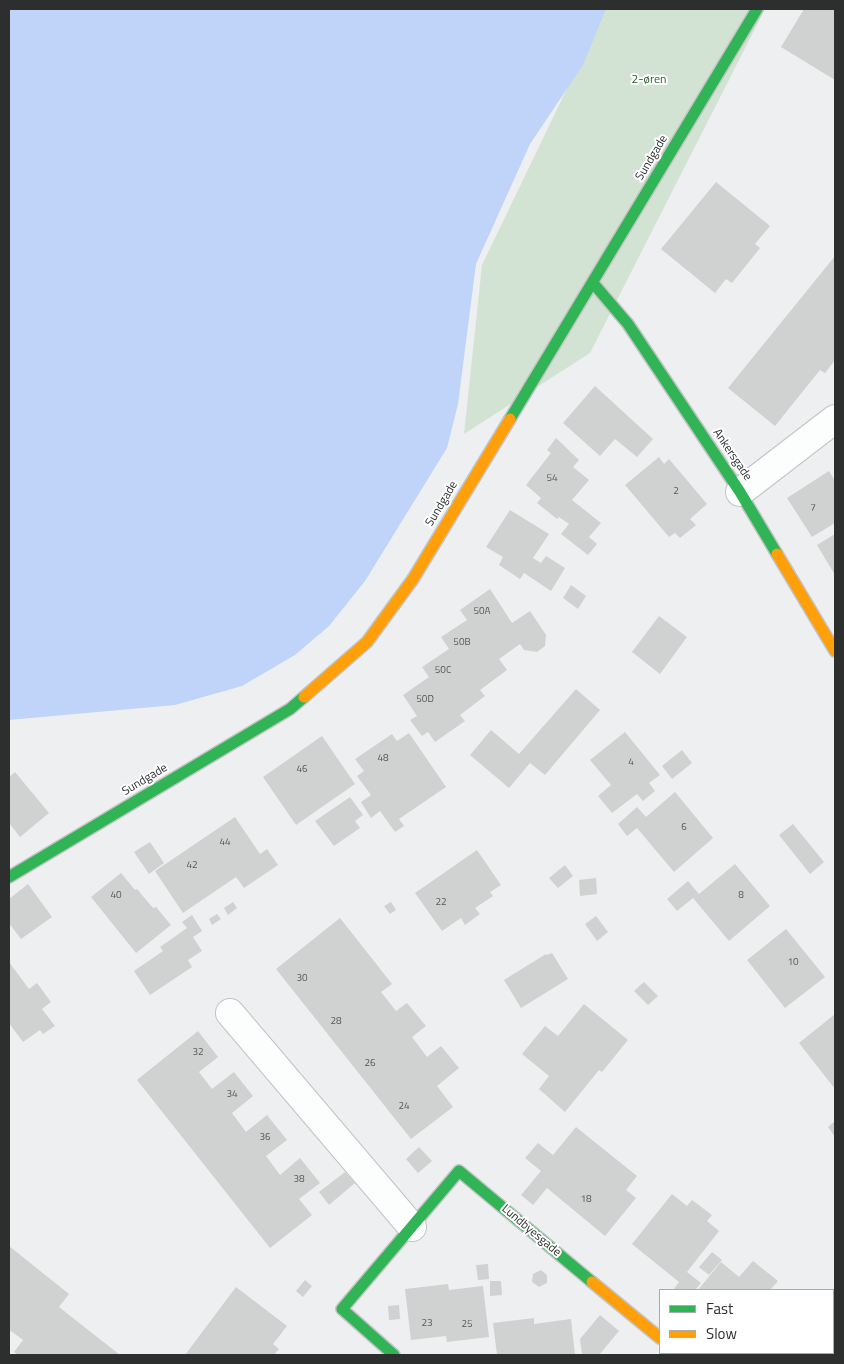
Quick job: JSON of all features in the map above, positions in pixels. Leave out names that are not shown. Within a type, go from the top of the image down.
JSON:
[{"type":"street","name":"Sundgade","points":[[9,877],[290,709],[367,642],[413,579],[757,9]]},
{"type":"street","name":"Ankersgade","points":[[593,283],[628,324],[740,492],[835,651]]},
{"type":"street","points":[[740,492],[835,419]]},
{"type":"street","points":[[230,1013],[412,1227]]},
{"type":"street","name":"Lundbyesgade","points":[[394,1355],[342,1309],[459,1171],[659,1337]]},
{"type":"green space","name":"2-øren","points":[[603,9],[765,9],[590,353],[464,434],[482,265],[600,20]]},
{"type":"water","points":[[9,9],[606,9],[583,65],[530,144],[476,264],[458,404],[447,448],[365,581],[329,626],[295,655],[242,686],[175,705],[9,720]]},
{"type":"building","points":[[804,9],[835,9],[835,80],[781,47]]},
{"type":"building","points":[[716,182],[770,226],[755,244],[760,248],[732,283],[726,279],[715,293],[661,249]]},
{"type":"building","points":[[835,256],[835,360],[825,373],[820,370],[775,426],[728,388]]},
{"type":"building","points":[[595,386],[653,439],[637,457],[615,439],[600,456],[563,423]]},
{"type":"building","points":[[556,438],[579,460],[573,467],[589,480],[572,500],[601,523],[589,537],[597,544],[588,555],[561,534],[569,524],[559,517],[557,519],[537,503],[541,498],[526,485],[551,453],[547,450]]},
{"type":"building","points":[[659,457],[664,464],[669,459],[707,504],[690,519],[696,525],[680,538],[675,533],[669,537],[625,485]]},
{"type":"building","points":[[829,471],[835,481],[835,523],[812,537],[787,498]]},
{"type":"building","points":[[510,510],[549,534],[533,558],[541,563],[546,556],[565,568],[551,591],[524,573],[520,579],[499,565],[503,557],[486,547]]},
{"type":"building","points":[[835,534],[835,575],[817,545]]},
{"type":"building","points":[[571,585],[586,596],[578,609],[563,598]]},
{"type":"building","points":[[490,589],[512,623],[530,611],[546,635],[545,646],[537,652],[524,650],[520,644],[499,659],[507,670],[480,690],[485,696],[460,715],[465,721],[435,742],[428,732],[422,736],[410,720],[417,716],[403,695],[429,677],[422,667],[449,649],[441,637],[467,620],[460,610]]},
{"type":"building","points":[[659,616],[687,637],[660,674],[632,652]]},
{"type":"building","points":[[576,689],[600,710],[545,775],[530,763],[509,788],[470,755],[491,730],[519,754]]},
{"type":"building","points":[[625,732],[660,775],[649,783],[655,791],[643,801],[637,794],[612,813],[598,796],[611,785],[590,760]]},
{"type":"building","points":[[409,733],[446,787],[399,819],[404,826],[395,832],[380,811],[371,818],[361,802],[371,795],[357,776],[364,771],[355,759],[392,734],[397,741]]},
{"type":"building","points":[[322,736],[355,784],[296,825],[263,777]]},
{"type":"building","points":[[682,750],[692,763],[672,779],[662,766]]},
{"type":"building","points":[[15,772],[49,813],[20,837],[9,823],[9,777]]},
{"type":"building","points":[[675,792],[713,838],[674,872],[637,828],[627,836],[618,824],[637,807],[646,817]]},
{"type":"building","points":[[350,797],[363,815],[355,821],[360,828],[334,846],[315,821]]},
{"type":"building","points":[[235,817],[260,854],[267,849],[278,865],[244,888],[236,877],[183,913],[155,871]]},
{"type":"building","points":[[793,824],[824,862],[810,874],[779,835]]},
{"type":"building","points":[[150,842],[164,863],[149,874],[134,852]]},
{"type":"building","points":[[477,850],[501,885],[490,892],[493,896],[475,908],[480,914],[465,925],[461,918],[442,931],[415,893]]},
{"type":"building","points":[[735,864],[770,906],[729,941],[693,898],[677,911],[667,899],[688,881],[699,894]]},
{"type":"building","points":[[565,865],[573,876],[558,888],[549,878]]},
{"type":"building","points":[[121,873],[135,890],[137,889],[153,908],[156,907],[171,925],[136,953],[91,897]]},
{"type":"building","points":[[596,878],[597,894],[580,896],[579,880]]},
{"type":"building","points":[[28,884],[52,917],[21,939],[9,923],[9,899]]},
{"type":"building","points":[[233,902],[237,908],[228,915],[224,908]]},
{"type":"building","points":[[391,902],[396,910],[390,914],[384,906]]},
{"type":"building","points":[[217,914],[221,919],[212,925],[209,919]]},
{"type":"building","points":[[192,915],[202,931],[193,937],[202,951],[188,960],[192,967],[150,995],[134,971],[163,951],[160,947],[187,928],[182,922]]},
{"type":"building","points":[[596,916],[608,932],[597,941],[585,924]]},
{"type":"building","points":[[340,918],[392,984],[381,992],[396,1011],[407,1003],[426,1026],[412,1037],[427,1057],[441,1046],[459,1068],[437,1086],[453,1107],[411,1139],[276,969]]},
{"type":"building","points":[[786,929],[825,977],[785,1008],[747,960]]},
{"type":"building","points":[[552,953],[568,979],[521,1008],[504,980],[546,954]]},
{"type":"building","points":[[9,962],[29,989],[37,983],[51,1002],[42,1009],[55,1026],[43,1034],[40,1030],[23,1042],[9,1023]]},
{"type":"building","points":[[644,982],[658,996],[648,1005],[634,991]]},
{"type":"building","points":[[584,1004],[628,1040],[602,1072],[599,1070],[565,1112],[539,1089],[549,1076],[522,1054],[545,1026],[558,1036]]},
{"type":"building","points":[[835,1014],[835,1089],[799,1043]]},
{"type":"building","points":[[198,1031],[218,1057],[199,1072],[212,1089],[234,1072],[253,1096],[232,1113],[246,1132],[267,1115],[287,1140],[266,1156],[280,1175],[300,1158],[320,1183],[299,1199],[312,1215],[270,1248],[137,1080]]},
{"type":"building","points":[[835,1121],[835,1137],[828,1127]]},
{"type":"building","points":[[576,1127],[637,1176],[626,1190],[636,1198],[605,1236],[547,1188],[533,1205],[521,1195],[541,1171],[525,1158],[538,1143],[553,1155]]},
{"type":"building","points":[[419,1147],[432,1161],[418,1173],[406,1159]]},
{"type":"building","points":[[345,1172],[355,1183],[329,1205],[319,1192]]},
{"type":"building","points":[[672,1194],[687,1206],[692,1200],[712,1215],[707,1221],[719,1231],[687,1272],[701,1283],[696,1289],[674,1289],[679,1282],[632,1244]]},
{"type":"building","points":[[9,1246],[69,1294],[59,1307],[120,1355],[18,1355],[14,1352],[23,1340],[11,1331],[9,1333]]},
{"type":"building","points":[[712,1252],[722,1260],[709,1275],[699,1267]]},
{"type":"building","points":[[753,1261],[778,1281],[771,1289],[699,1289],[721,1262],[739,1277]]},
{"type":"building","points":[[488,1264],[489,1279],[478,1280],[476,1265]]},
{"type":"building","points":[[541,1270],[547,1275],[547,1283],[539,1287],[532,1282],[533,1274]]},
{"type":"building","points":[[305,1280],[312,1286],[303,1297],[296,1291]]},
{"type":"building","points":[[490,1281],[501,1281],[502,1295],[490,1296]]},
{"type":"building","points":[[448,1284],[449,1290],[483,1286],[489,1337],[447,1342],[446,1336],[411,1340],[405,1289]]},
{"type":"building","points":[[236,1287],[287,1326],[273,1344],[279,1349],[274,1355],[185,1355]]},
{"type":"building","points":[[399,1305],[400,1319],[389,1320],[388,1306]]},
{"type":"building","points":[[600,1315],[619,1331],[599,1355],[582,1355],[580,1339]]},
{"type":"building","points":[[534,1318],[534,1324],[571,1319],[575,1355],[497,1355],[493,1323]]},
{"type":"building","points":[[822,1354],[823,1355],[788,1355]]},
{"type":"traffic: fast","points":[[510,419],[757,9]]},
{"type":"traffic: fast","points":[[593,283],[628,324],[740,492],[777,554]]},
{"type":"traffic: fast","points":[[9,877],[290,709],[304,697]]},
{"type":"traffic: fast","points":[[394,1355],[342,1309],[459,1171],[592,1282]]},
{"type":"traffic: slow","points":[[304,697],[367,642],[413,579],[510,419]]},
{"type":"traffic: slow","points":[[777,554],[835,651]]},
{"type":"traffic: slow","points":[[592,1282],[659,1337]]}]
